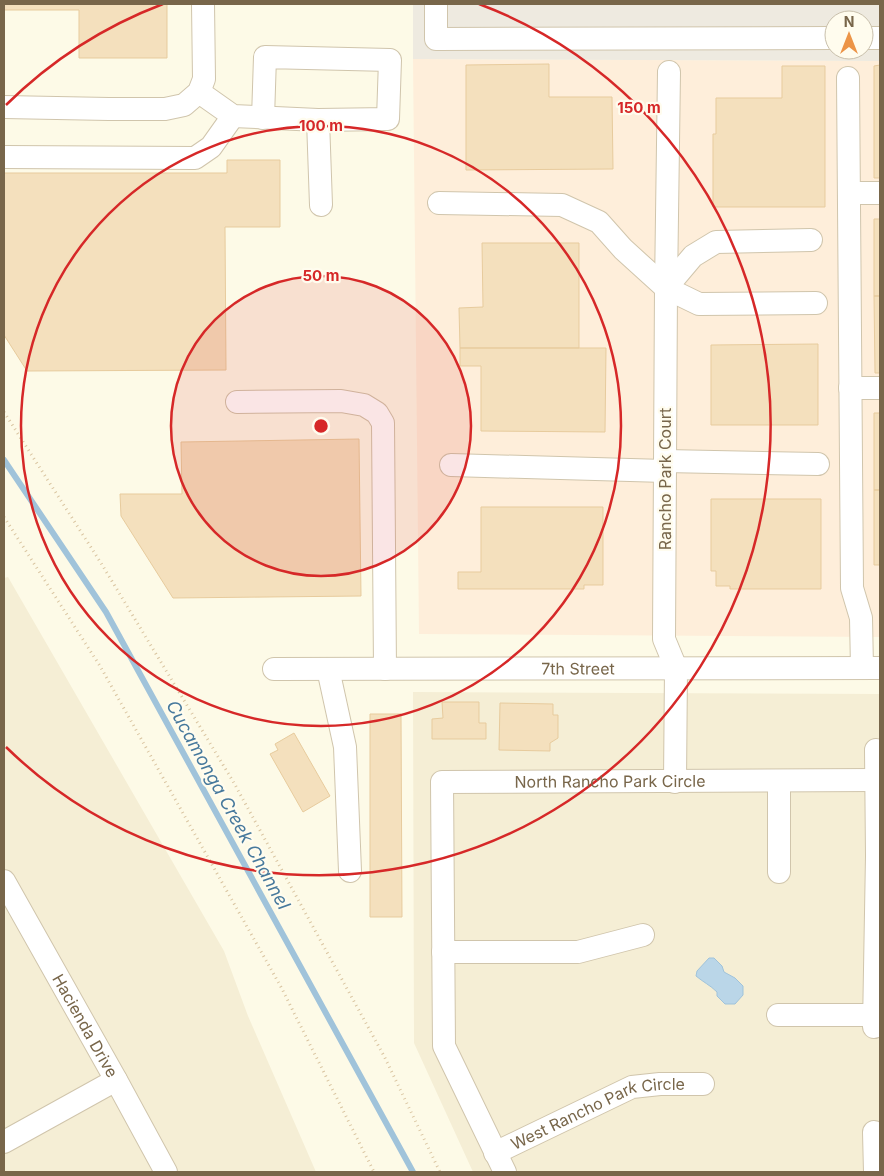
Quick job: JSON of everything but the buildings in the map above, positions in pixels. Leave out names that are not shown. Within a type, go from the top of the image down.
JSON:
[{"type":"street","points":[[4,107],[81,109],[166,108],[184,105],[199,92],[204,79],[203,4]]},
{"type":"street","points":[[436,4],[436,39],[824,38]]},
{"type":"street","points":[[199,92],[232,116],[263,118],[318,120],[388,119],[390,60],[265,57],[263,118]]},
{"type":"street","name":"Rancho Park Court","points":[[669,72],[664,639],[676,668]]},
{"type":"street","points":[[848,78],[852,588],[861,618],[871,668]]},
{"type":"street","points":[[4,157],[195,158],[211,147],[232,116]]},
{"type":"street","points":[[318,120],[322,205]]},
{"type":"street","points":[[849,193],[880,193]]},
{"type":"street","points":[[439,203],[562,205],[599,222],[623,249],[666,288],[699,304],[816,303]]},
{"type":"street","points":[[666,288],[693,256],[716,242],[811,240]]},
{"type":"street","points":[[850,388],[880,388]]},
{"type":"street","points":[[237,402],[341,401],[364,405],[378,413],[383,423],[385,669]]},
{"type":"street","points":[[451,465],[665,466],[818,464]]},
{"type":"street","points":[[675,782],[676,668]]},
{"type":"street","name":"7th Street","points":[[274,669],[871,668]]},
{"type":"street","points":[[328,669],[345,747],[350,871]]},
{"type":"street","points":[[778,1015],[874,1021],[879,855],[876,750]]},
{"type":"street","name":"North Rancho Park Circle","points":[[442,782],[876,780]]},
{"type":"street","points":[[779,781],[779,872]]},
{"type":"street","name":"West Rancho Park Circle","points":[[442,782],[444,1046],[500,1163],[632,1087],[660,1084],[703,1084]]},
{"type":"street","name":"Hacienda Drive","points":[[4,881],[166,1172]]},
{"type":"street","points":[[443,952],[578,952],[643,936]]},
{"type":"street","points":[[4,1142],[116,1080]]},
{"type":"street","points":[[874,1132],[875,1172]]},
{"type":"path","points":[[4,412],[101,563],[234,783],[384,1056],[440,1172]]},
{"type":"path","points":[[4,517],[100,666],[252,935],[281,987],[374,1172]]},
{"type":"shaded area","points":[[413,4],[880,4],[880,61],[413,59]]},
{"type":"shaded area","points":[[413,59],[880,61],[880,637],[419,634]]},
{"type":"shaded area","points":[[8,577],[224,951],[248,1016],[316,1172],[4,1172],[4,578]]},
{"type":"shaded area","points":[[413,692],[880,694],[880,1172],[473,1172],[414,1043]]},
{"type":"water","points":[[709,958],[714,958],[722,966],[724,972],[735,978],[743,986],[743,995],[735,1004],[725,1004],[712,987],[696,976],[697,971]]},
{"type":"waterway","name":"Cucamonga Creek Channel","points":[[4,460],[106,612],[413,1172]]}]
